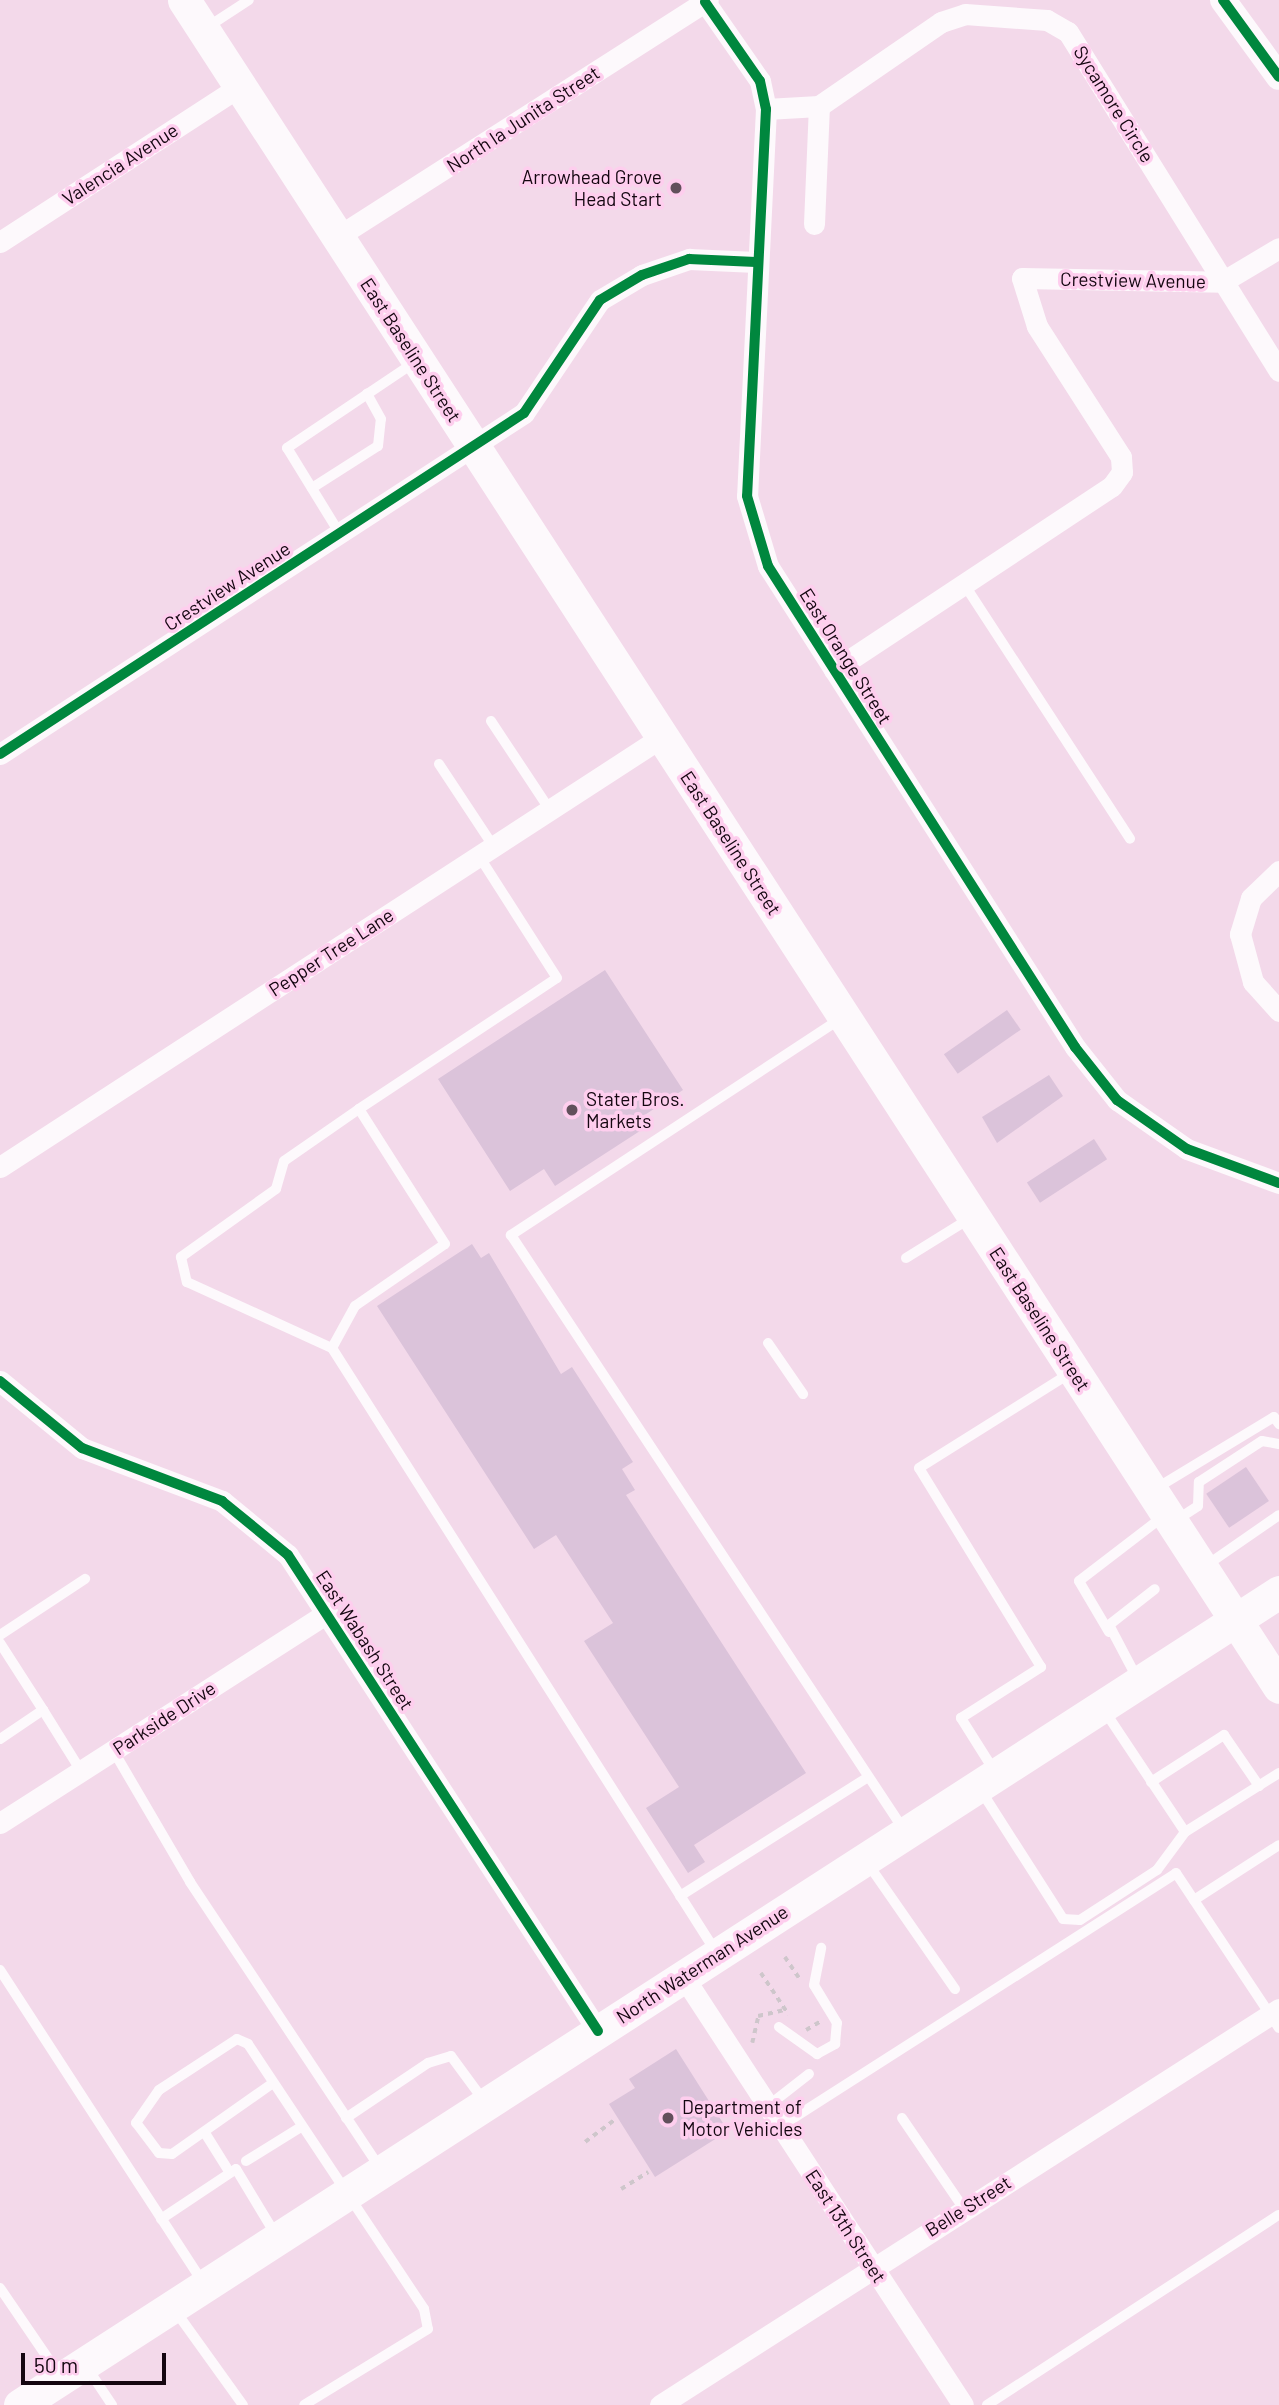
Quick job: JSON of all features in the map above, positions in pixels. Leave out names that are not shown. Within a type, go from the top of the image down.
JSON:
[{"type":"main road","name":"East Baseline Street","points":[[184,0],[1279,1687]]},
{"type":"main road","name":"North Waterman Avenue","points":[[20,2405],[1279,1592]]},
{"type":"street","points":[[1223,0],[1279,78]]},
{"type":"street","name":"East Orange Street","points":[[706,1],[761,81],[766,109],[756,262],[747,496],[768,566],[1074,1047],[1117,1100],[1187,1149],[1279,1183]]},
{"type":"street","name":"North la Junita Street","points":[[337,237],[706,1]]},
{"type":"street","name":"Sycamore Circle","points":[[819,106],[940,22],[965,14],[1047,20],[1068,32],[1222,282]]},
{"type":"street","name":"Valencia Avenue","points":[[0,242],[240,86]]},
{"type":"street","points":[[766,109],[819,106],[814,224]]},
{"type":"street","points":[[1222,282],[1279,248]]},
{"type":"street","name":"Crestview Avenue","points":[[0,754],[474,446],[543,394],[571,335],[600,300],[642,275],[689,259],[756,262]]},
{"type":"street","name":"Crestview Avenue","points":[[964,584],[1112,486],[1122,472],[1121,457],[1037,326],[1022,278],[1222,282],[1279,371]]},
{"type":"street","points":[[834,670],[964,584]]},
{"type":"street","name":"Pepper Tree Lane","points":[[0,1167],[663,737]]},
{"type":"street","points":[[1279,872],[1251,898],[1240,934],[1253,982],[1279,1011]]},
{"type":"street","name":"East Wabash Street","points":[[0,1381],[82,1448],[181,1482],[260,1525],[327,1613],[598,2031]]},
{"type":"street","name":"Parkside Drive","points":[[0,1823],[327,1613]]},
{"type":"street","name":"East 13th Street","points":[[683,1976],[963,2405]]},
{"type":"street","name":"Belle Street","points":[[660,2405],[873,2266],[1276,2018]]},
{"type":"lane","points":[[203,30],[249,0]]},
{"type":"lane","points":[[340,534],[287,448],[417,360]]},
{"type":"lane","points":[[312,488],[378,446],[381,419],[367,394]]},
{"type":"lane","points":[[964,584],[1130,839]]},
{"type":"lane","points":[[491,722],[550,810]]},
{"type":"lane","points":[[439,764],[557,978],[284,1161],[276,1189],[181,1257],[187,1282],[332,1349],[717,1954]]},
{"type":"lane","points":[[844,1016],[511,1236],[905,1833]]},
{"type":"lane","points":[[332,1349],[355,1306],[445,1244],[359,1109]]},
{"type":"lane","points":[[906,1258],[974,1216]]},
{"type":"lane","points":[[768,1343],[803,1394]]},
{"type":"lane","points":[[1074,1371],[919,1468],[1041,1667],[961,1718],[987,1780],[1063,1919],[1080,1920],[1157,1870],[1185,1832],[1279,1773]]},
{"type":"lane","points":[[1139,1680],[1079,1581],[1274,1417],[1279,1424]]},
{"type":"lane","points":[[1164,1509],[1198,1506],[1199,1482],[1262,1441],[1279,1444]]},
{"type":"lane","points":[[1202,1568],[1279,1515]]},
{"type":"lane","points":[[0,1635],[85,1579]]},
{"type":"lane","points":[[1109,1632],[1112,1618],[1155,1589]]},
{"type":"lane","points":[[0,1643],[81,1771]]},
{"type":"lane","points":[[1101,1705],[1185,1832]]},
{"type":"lane","points":[[0,1739],[43,1710]]},
{"type":"lane","points":[[1151,1782],[1224,1735],[1259,1786]]},
{"type":"lane","points":[[113,1750],[190,1882],[382,2171]]},
{"type":"lane","points":[[680,1896],[869,1777]]},
{"type":"lane","points":[[1194,1899],[1279,1845]]},
{"type":"lane","points":[[864,1859],[955,1989]]},
{"type":"lane","points":[[781,2126],[1176,1872],[1276,2018]]},
{"type":"lane","points":[[779,2027],[817,2054],[835,2045],[837,2023],[814,1985],[821,1948]]},
{"type":"lane","points":[[0,1970],[205,2285]]},
{"type":"lane","points":[[273,2083],[181,2150],[159,2154],[136,2123],[159,2090],[237,2039],[248,2045],[273,2083],[301,2127],[349,2192],[424,2309],[428,2329],[304,2405]]},
{"type":"lane","points":[[346,2118],[428,2063],[451,2056],[486,2104]]},
{"type":"lane","points":[[768,2106],[809,2074]]},
{"type":"lane","points":[[902,2118],[964,2209]]},
{"type":"lane","points":[[246,2161],[301,2127]]},
{"type":"lane","points":[[205,2133],[230,2173]]},
{"type":"lane","points":[[161,2219],[236,2169],[278,2238]]},
{"type":"lane","points":[[987,2405],[1279,2215]]},
{"type":"lane","points":[[0,2288],[73,2371],[112,2405]]},
{"type":"lane","points":[[172,2306],[243,2405]]},
{"type":"path","points":[[785,1957],[802,1986]]},
{"type":"path","points":[[761,1973],[801,2033],[827,2018]]},
{"type":"path","points":[[585,2142],[614,2120]]},
{"type":"path","points":[[621,2189],[648,2172]]},
{"type":"building","points":[[605,970],[683,1090],[637,1120],[643,1129],[555,1186],[544,1169],[510,1191],[438,1079]]},
{"type":"building","points":[[1007,1010],[1021,1030],[958,1074],[944,1054]]},
{"type":"building","points":[[1049,1075],[1063,1096],[997,1143],[982,1117]]},
{"type":"building","points":[[1094,1139],[1107,1159],[1040,1203],[1027,1183]]},
{"type":"building","points":[[472,1244],[481,1258],[489,1253],[561,1374],[572,1367],[633,1462],[622,1469],[635,1490],[626,1495],[806,1773],[694,1845],[705,1862],[688,1873],[646,1808],[679,1787],[584,1641],[613,1623],[556,1535],[534,1549],[377,1306]]},
{"type":"building","points":[[1246,1467],[1269,1501],[1229,1528],[1206,1494]]},
{"type":"building","name":"Department of Motor Vehicles","points":[[676,2049],[728,2131],[655,2177],[609,2104],[635,2088],[629,2079]]},
{"type":"cycle path","points":[[1223,0],[1279,77]]},
{"type":"cycle path","points":[[705,2],[760,81],[766,109],[747,496],[768,566],[1075,1047],[1117,1100],[1187,1149],[1279,1183]]},
{"type":"cycle path","points":[[0,754],[524,413],[600,300],[642,275],[689,259],[756,262]]},
{"type":"cycle path","points":[[0,1381],[82,1448],[222,1501],[288,1555],[598,2031]]},
{"type":"place","name":"Arrowhead Grove Head Start","points":[[676,188]]},
{"type":"place","name":"Stater Bros. Markets","points":[[572,1110]]},
{"type":"place","name":"Department of Motor Vehicles","points":[[668,2118]]}]
